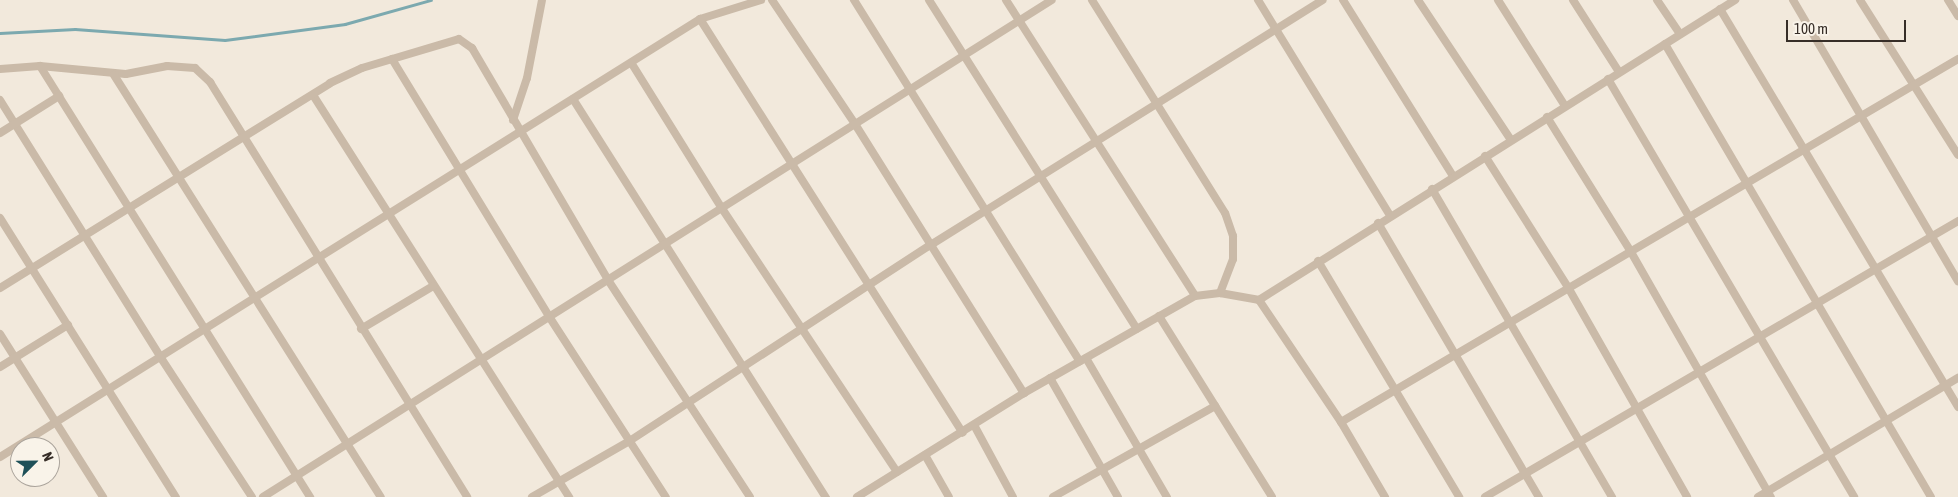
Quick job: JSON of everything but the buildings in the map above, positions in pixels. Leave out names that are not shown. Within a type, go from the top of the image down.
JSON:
[{"type":"street","points":[[513,120],[527,78],[542,0]]},
{"type":"street","points":[[0,457],[206,330],[317,257],[632,64],[700,19],[761,0]]},
{"type":"street","points":[[772,0],[855,124],[929,246],[1024,394]]},
{"type":"street","points":[[854,0],[986,211],[1083,359],[1167,497]]},
{"type":"street","points":[[929,0],[1137,329]]},
{"type":"street","points":[[1006,0],[1195,296]]},
{"type":"street","points":[[263,497],[481,362],[791,162],[910,91],[1052,0]]},
{"type":"street","points":[[1092,0],[1225,213],[1233,236],[1233,259],[1220,293]]},
{"type":"street","points":[[1258,0],[1277,28],[1390,215]]},
{"type":"street","points":[[532,497],[558,480],[631,440],[929,246],[1158,106],[1323,0]]},
{"type":"street","points":[[1343,0],[1454,176]]},
{"type":"street","points":[[1418,0],[1511,140]]},
{"type":"street","points":[[1498,0],[1565,106]]},
{"type":"street","points":[[1573,0],[1619,72]]},
{"type":"street","points":[[1658,0],[1680,34]]},
{"type":"street","points":[[857,497],[1050,378],[1195,296],[1220,293],[1258,300],[1390,215],[1735,0]]},
{"type":"street","points":[[1792,0],[1863,116],[1958,281]]},
{"type":"street","points":[[1860,0],[1958,155]]},
{"type":"street","points":[[1948,0],[1958,16]]},
{"type":"street","points":[[1720,9],[1958,407]]},
{"type":"street","points":[[700,19],[963,433]]},
{"type":"street","points":[[0,288],[84,234],[348,74],[460,39],[468,43],[608,280],[750,497]]},
{"type":"street","points":[[1664,44],[1818,301],[1884,420],[1931,497]]},
{"type":"street","points":[[392,59],[550,318],[631,440],[666,497]]},
{"type":"street","points":[[1341,422],[1958,59]]},
{"type":"street","points":[[632,64],[721,207],[897,472]]},
{"type":"street","points":[[0,69],[40,66],[114,74],[173,66],[195,68],[210,82],[467,497]]},
{"type":"street","points":[[40,66],[310,497]]},
{"type":"street","points":[[114,74],[381,497]]},
{"type":"street","points":[[1608,79],[1692,217],[1854,497]]},
{"type":"street","points":[[313,95],[481,362],[569,497]]},
{"type":"street","points":[[0,133],[58,96]]},
{"type":"street","points":[[0,100],[161,358],[252,497]]},
{"type":"street","points":[[574,100],[666,242],[826,497]]},
{"type":"street","points":[[1547,117],[1630,252],[1769,494]]},
{"type":"street","points":[[1485,156],[1568,289],[1638,407],[1687,497]]},
{"type":"street","points":[[1432,189],[1612,497]]},
{"type":"street","points":[[0,218],[176,497]]},
{"type":"street","points":[[1485,497],[1958,221]]},
{"type":"street","points":[[1378,223],[1539,497]]},
{"type":"street","points":[[1318,261],[1459,497]]},
{"type":"street","points":[[362,329],[433,286]]},
{"type":"street","points":[[1258,300],[1341,422],[1385,497]]},
{"type":"street","points":[[1159,316],[1272,497]]},
{"type":"street","points":[[0,367],[68,325]]},
{"type":"street","points":[[0,334],[103,497]]},
{"type":"street","points":[[1050,378],[1118,497]]},
{"type":"street","points":[[1758,497],[1769,494],[1828,454],[1958,378]]},
{"type":"street","points":[[1053,497],[1215,406]]},
{"type":"street","points":[[974,425],[1013,497]]},
{"type":"street","points":[[925,455],[949,497]]},
{"type":"waterway","points":[[0,33],[75,29],[225,40],[345,24],[431,0]]}]
